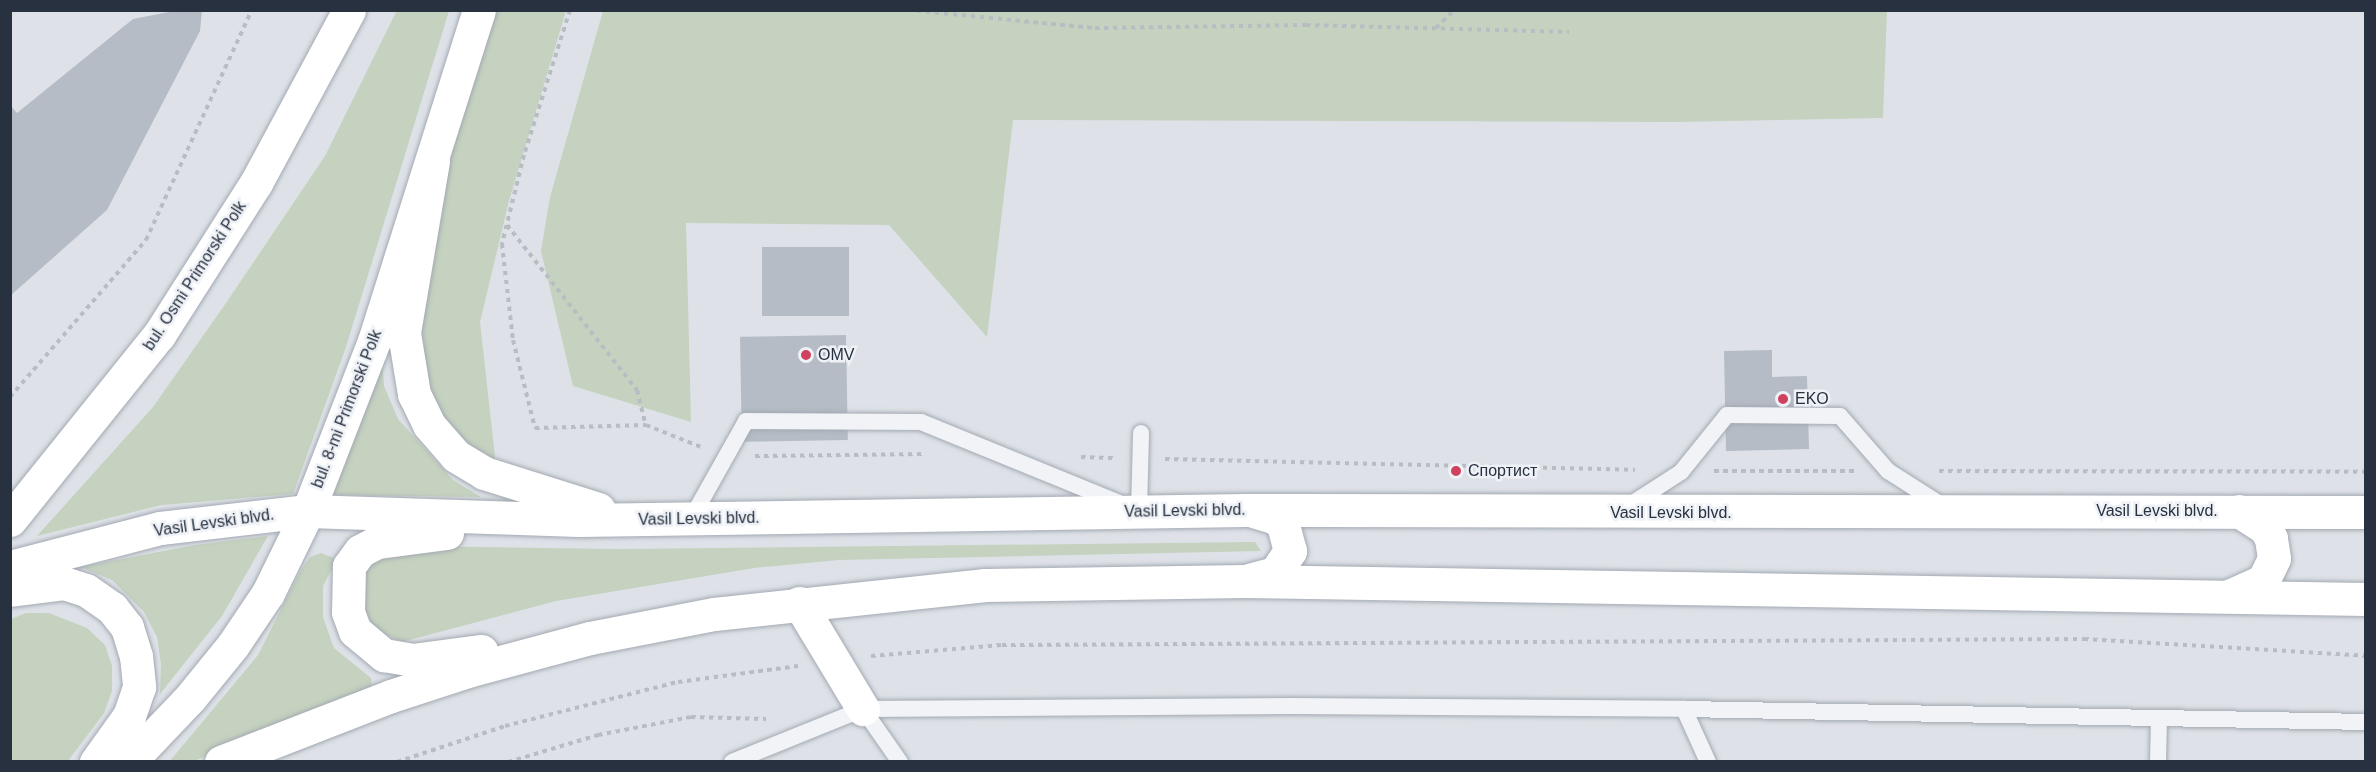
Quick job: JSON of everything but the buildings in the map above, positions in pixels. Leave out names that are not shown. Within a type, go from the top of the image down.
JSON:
[{"type":"main road","name":"bul. Osmi Primorski Polk","points":[[10,520],[159,335],[256,183],[349,10]]},
{"type":"main road","name":"bul. 8-mi Primorski Polk","points":[[129,762],[190,698],[234,645],[268,593],[308,511],[374,341],[433,161],[479,10]]},
{"type":"main road","points":[[433,161],[404,333],[414,394],[429,424],[456,456],[484,473],[634,519]]},
{"type":"main road","points":[[1245,581],[1275,573],[1290,551],[1283,525],[1267,514],[1246,510]]},
{"type":"main road","name":"Vasil Levski blvd.","points":[[10,567],[160,528],[308,511],[579,520],[1246,510],[1618,514],[1951,511],[2366,512]]},
{"type":"main road","points":[[2229,596],[2263,581],[2274,558],[2271,538],[2265,528],[2239,511]]},
{"type":"main road","points":[[579,520],[377,542],[360,551],[349,566],[348,612],[355,631],[384,655],[412,660],[590,638],[714,614],[799,603],[985,585],[1245,581],[2366,599]]},
{"type":"main road","points":[[10,590],[64,583],[86,590],[112,608],[127,627],[136,656],[139,687],[129,716],[96,762]]},
{"type":"main road","points":[[799,603],[863,709]]},
{"type":"main road","points":[[221,762],[391,696],[471,670],[590,638]]},
{"type":"lane","points":[[1618,514],[1681,471],[1727,415],[1840,416],[1888,471],[1951,511]]},
{"type":"lane","points":[[691,519],[746,421],[921,422],[1139,511],[1141,433]]},
{"type":"lane","points":[[732,762],[863,709],[1291,706],[1684,709],[2366,722]]},
{"type":"lane","points":[[863,709],[900,762]]},
{"type":"lane","points":[[1684,709],[1708,762]]},
{"type":"lane","points":[[2158,762],[2160,718]]},
{"type":"path","points":[[10,397],[146,240],[252,10]]},
{"type":"path","points":[[570,10],[524,156],[502,244],[513,340],[535,428],[646,425],[725,457],[932,454]]},
{"type":"path","points":[[908,10],[1095,28],[1306,25],[1569,32]]},
{"type":"path","points":[[1435,29],[1454,10]]},
{"type":"path","points":[[507,225],[637,390],[646,425]]},
{"type":"path","points":[[1071,457],[1681,471],[2366,472]]},
{"type":"path","points":[[397,762],[505,726],[678,682],[833,662],[1002,645],[2060,639],[2366,656]]},
{"type":"path","points":[[508,762],[598,735],[691,717],[764,718],[785,724],[799,736]]},
{"type":"green space","points":[[397,10],[449,11],[346,347],[293,494],[161,505],[37,536],[153,407],[226,303],[325,156]]},
{"type":"green space","points":[[493,11],[566,11],[509,201],[480,322],[496,466],[462,449],[435,415],[415,366],[432,244],[460,116]]},
{"type":"green space","points":[[603,11],[1887,11],[1883,118],[1675,122],[1013,120],[987,337],[889,225],[686,223],[691,422],[573,386],[541,251],[550,197]]},
{"type":"green space","points":[[382,362],[384,386],[398,419],[453,480],[481,497],[332,495]]},
{"type":"green space","points":[[268,536],[222,616],[160,694],[161,664],[157,637],[144,612],[112,580],[80,567],[195,545]]},
{"type":"green space","points":[[1255,542],[1261,551],[839,560],[754,568],[556,601],[402,642],[375,630],[360,600],[365,571],[373,561],[411,546],[621,549]]},
{"type":"green space","points":[[321,553],[337,559],[323,586],[323,617],[334,648],[371,678],[372,688],[194,761],[169,762],[258,655],[301,570],[310,557]]},
{"type":"green space","points":[[26,613],[49,613],[87,628],[105,645],[112,666],[112,691],[104,713],[68,761],[11,761],[11,619]]},
{"type":"place","name":"OMV","points":[[806,355]]},
{"type":"place","name":"EKO","points":[[1783,399]]},
{"type":"place","name":"Спортист","points":[[1456,471]]}]
